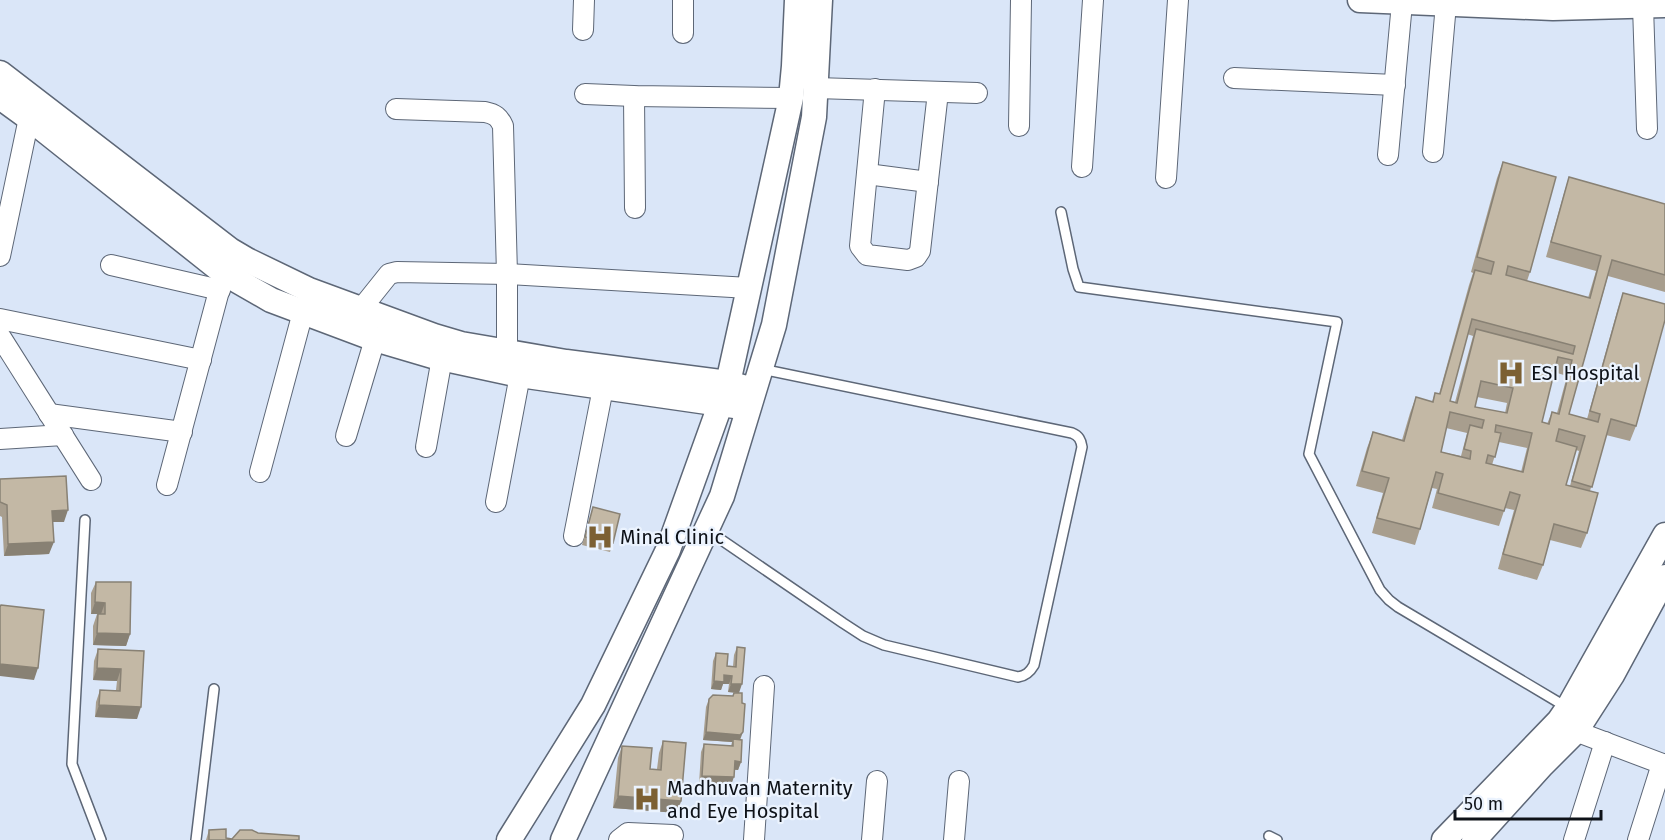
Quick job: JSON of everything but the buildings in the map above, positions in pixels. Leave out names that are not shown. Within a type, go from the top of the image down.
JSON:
[{"type":"street","points":[[583,30],[584,0]]},
{"type":"street","points":[[683,0],[683,33]]},
{"type":"street","points":[[509,840],[596,699],[668,550],[724,393],[790,98],[794,66],[796,0]]},
{"type":"street","points":[[563,840],[722,496],[755,389],[774,325],[814,117],[820,0]]},
{"type":"street","points":[[1019,126],[1021,0]]},
{"type":"street","points":[[1082,167],[1093,0]]},
{"type":"street","points":[[1166,178],[1178,0]]},
{"type":"street","points":[[1362,0],[1553,8],[1654,5],[1647,129]]},
{"type":"street","points":[[1388,155],[1402,3]]},
{"type":"street","points":[[1433,152],[1443,3]]},
{"type":"street","points":[[0,73],[225,271]]},
{"type":"street","points":[[1234,78],[1395,85]]},
{"type":"street","points":[[816,88],[977,93]]},
{"type":"street","points":[[875,89],[860,246],[867,255],[909,260],[916,257],[920,250],[938,92]]},
{"type":"street","points":[[585,94],[790,98]]},
{"type":"street","points":[[634,96],[634,208]]},
{"type":"street","points":[[0,97],[225,271],[263,296],[303,312],[375,339],[442,358],[520,375],[603,388],[724,393],[755,389]]},
{"type":"street","points":[[396,109],[485,112],[499,118],[503,126],[507,352]]},
{"type":"street","points":[[0,256],[29,118]]},
{"type":"street","points":[[867,174],[928,182]]},
{"type":"street","points":[[111,265],[225,271],[247,260],[309,290],[461,344],[635,372],[724,393]]},
{"type":"street","points":[[167,485],[225,271]]},
{"type":"street","points":[[361,309],[393,272],[507,274],[749,288]]},
{"type":"street","points":[[260,472],[303,312]]},
{"type":"street","points":[[0,319],[201,360]]},
{"type":"street","points":[[0,336],[10,366],[49,414],[91,480]]},
{"type":"street","points":[[346,436],[375,339]]},
{"type":"street","points":[[426,447],[442,358]]},
{"type":"street","points":[[496,502],[520,375]]},
{"type":"street","points":[[574,536],[603,388]]},
{"type":"street","points":[[49,414],[182,432]]},
{"type":"street","points":[[0,439],[63,435]]},
{"type":"street","points":[[1474,840],[1542,765],[1665,535]]},
{"type":"street","points":[[1444,840],[1612,675],[1665,577]]},
{"type":"street","points":[[754,840],[764,686]]},
{"type":"street","points":[[596,699],[621,712]]},
{"type":"street","points":[[1567,721],[1605,742],[1663,765],[1638,840]]},
{"type":"street","points":[[1574,840],[1605,742]]},
{"type":"street","points":[[872,840],[877,781]]},
{"type":"street","points":[[954,840],[959,781]]},
{"type":"street","points":[[523,840],[525,813]]},
{"type":"street","points":[[619,840],[628,833],[673,835]]},
{"type":"lane","points":[[1061,212],[1079,287],[1337,322],[1310,454],[1380,590],[1398,607],[1567,721]]},
{"type":"lane","points":[[707,530],[853,629],[884,645],[1018,677],[1025,676],[1034,665],[1082,447],[1078,435],[755,389]]},
{"type":"lane","points":[[85,520],[72,764],[101,840]]},
{"type":"lane","points":[[196,840],[214,689]]},
{"type":"place","name":"ESI Hospital","points":[[1511,373]]},
{"type":"place","name":"Minal Clinic","points":[[600,537]]},
{"type":"place","name":"Madhuvan Maternity and Eye Hospital","points":[[647,799]]}]
